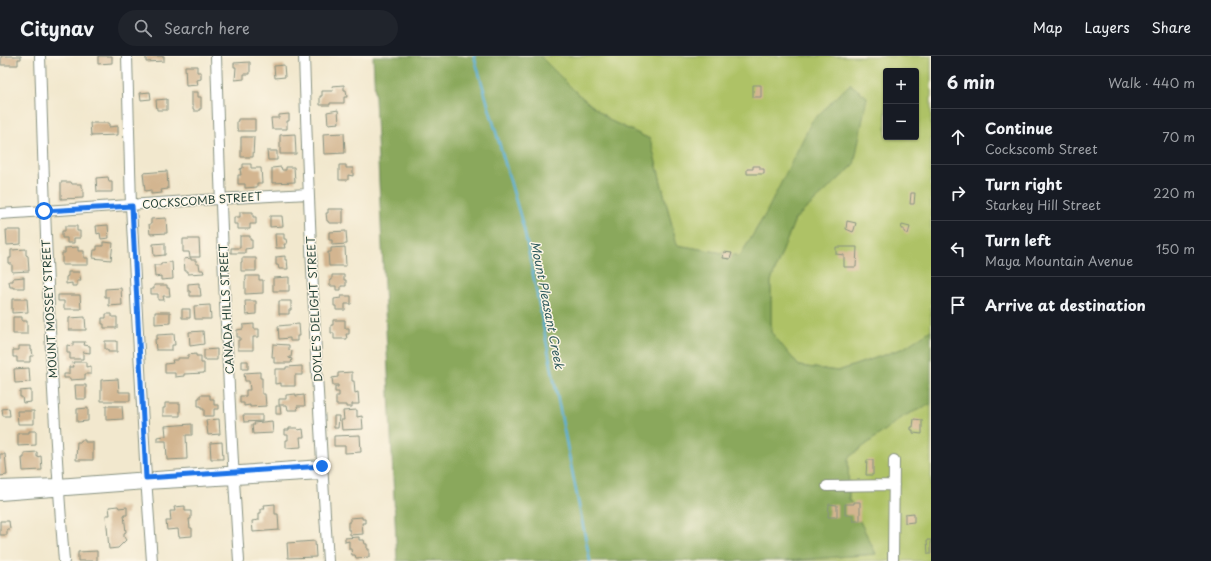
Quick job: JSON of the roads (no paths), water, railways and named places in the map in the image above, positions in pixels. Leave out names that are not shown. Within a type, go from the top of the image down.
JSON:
[{"type":"street","name":"MOUNT MOSSEY STREET","points":[[40,56],[44,211],[64,561]]},
{"type":"street","points":[[127,56],[132,206],[146,481],[152,561]]},
{"type":"street","name":"CANADA HILLS STREET","points":[[216,56],[220,198],[239,561]]},
{"type":"street","name":"DOYLE'S DELIGHT STREET","points":[[304,56],[308,194],[328,561]]},
{"type":"street","name":"COCKSCOMB STREET","points":[[0,214],[132,206],[220,198],[308,194]]},
{"type":"street","points":[[893,561],[894,460]]},
{"type":"street","points":[[0,494],[59,487],[322,470]]},
{"type":"street","points":[[827,486],[894,485]]},
{"type":"street","points":[[0,486],[59,487]]},
{"type":"waterway","name":"Mount Pleasant Creek","points":[[474,56],[524,229],[590,561]]}]
